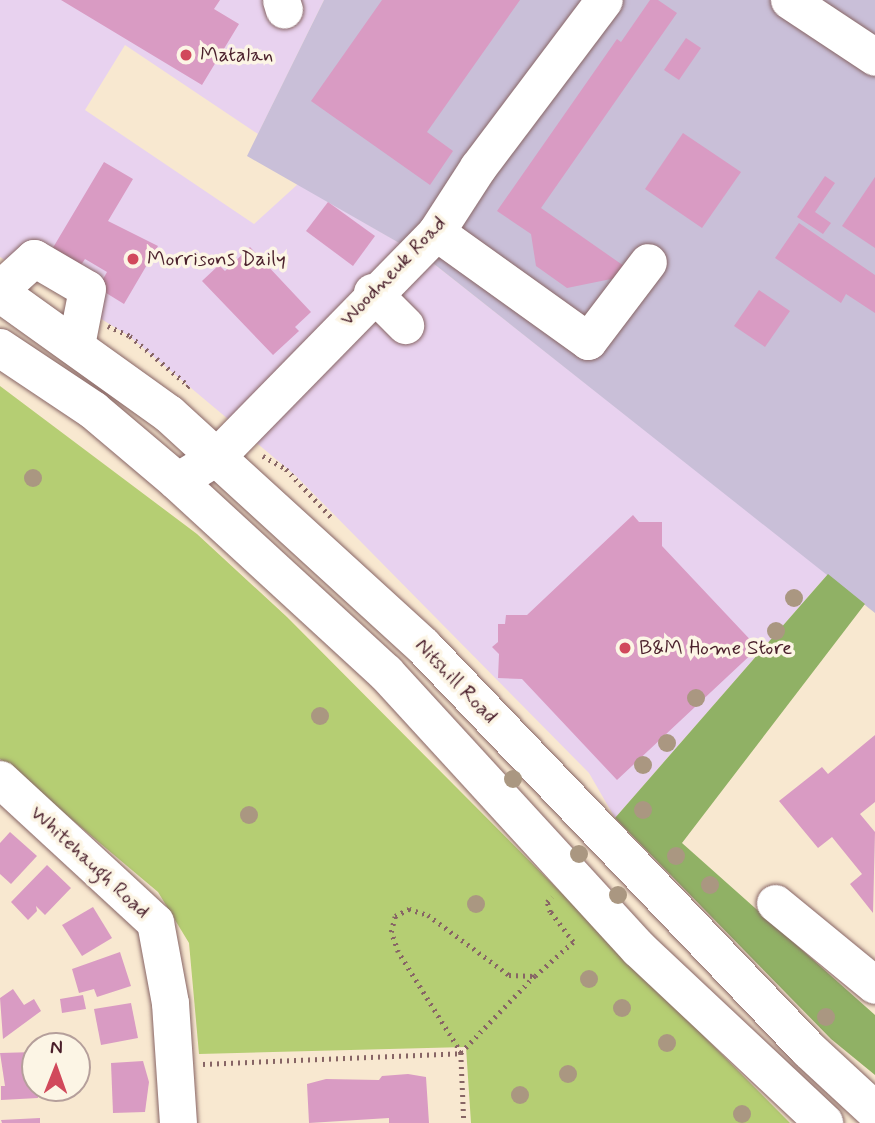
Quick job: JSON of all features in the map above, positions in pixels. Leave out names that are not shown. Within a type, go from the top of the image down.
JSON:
[{"type":"main road","name":"Nitshill Road","points":[[0,291],[169,414],[425,647],[809,1050],[875,1111]]},
{"type":"main road","points":[[0,348],[93,410],[177,481],[386,673],[639,949],[824,1123]]},
{"type":"street","name":"Woodneuk Road","points":[[177,481],[216,457],[372,292],[436,232],[478,167],[604,0]]},
{"type":"street","points":[[789,0],[875,57]]},
{"type":"street","points":[[436,232],[587,341],[648,262]]},
{"type":"street","points":[[0,291],[34,258],[87,289],[76,345]]},
{"type":"street","points":[[372,292],[405,325]]},
{"type":"street","name":"Whitehaugh Road","points":[[0,779],[155,922],[170,1003],[178,1123]]},
{"type":"street","points":[[775,903],[875,985]]},
{"type":"path","points":[[173,1065],[461,1053],[535,976],[573,942],[547,902],[552,897],[563,897]]},
{"type":"path","points":[[464,1123],[461,1053],[398,952],[391,932],[395,916],[409,909],[428,915],[509,975],[535,976]]},
{"type":"shaded area","points":[[0,0],[324,0],[258,134],[125,45],[85,110],[254,224],[298,184],[429,260],[828,574],[615,818],[589,773],[296,476],[129,336],[0,257]]},
{"type":"shaded area","points":[[324,0],[875,0],[875,613],[429,260],[247,156]]},
{"type":"green space","points":[[0,386],[197,534],[287,617],[790,1123],[471,1123],[466,1047],[199,1054],[189,943],[158,892],[0,759]]},
{"type":"green space","points":[[828,574],[865,604],[682,843],[875,1015],[875,1075],[831,1039],[615,818]]},
{"type":"building","name":"Matalan","points":[[61,0],[220,0],[214,9],[239,24],[202,85]]},
{"type":"building","points":[[382,0],[520,0],[427,132],[453,151],[430,185],[311,101]]},
{"type":"building","points":[[650,0],[658,0],[677,13],[541,208],[624,266],[616,278],[567,288],[536,266],[531,234],[497,211],[617,39],[621,42]]},
{"type":"building","points":[[686,38],[701,48],[679,80],[664,70]]},
{"type":"building","points":[[683,133],[741,172],[702,228],[645,189]]},
{"type":"building","points":[[104,162],[133,179],[108,221],[158,246],[124,304],[98,288],[107,272],[85,259],[79,268],[51,251]]},
{"type":"building","points":[[825,176],[835,183],[815,212],[831,223],[823,234],[797,217]]},
{"type":"building","points":[[875,177],[875,248],[842,226]]},
{"type":"building","points":[[328,202],[375,236],[353,266],[306,231]]},
{"type":"building","points":[[799,223],[875,275],[875,313],[846,294],[841,303],[775,258]]},
{"type":"building","points":[[250,247],[311,312],[295,327],[299,331],[273,355],[202,281],[219,265],[225,271]]},
{"type":"building","points":[[759,290],[790,311],[765,347],[734,326]]},
{"type":"building","name":"B&M Home Store","points":[[633,515],[639,522],[662,522],[662,546],[758,648],[617,780],[522,679],[498,678],[499,654],[492,647],[498,642],[498,624],[505,624],[506,615],[527,615]]},
{"type":"building","points":[[875,735],[875,802],[860,814],[875,832],[873,913],[850,884],[862,874],[832,837],[818,848],[779,801],[822,767],[828,774]]},
{"type":"building","points":[[10,832],[37,856],[11,884],[0,874],[0,843]]},
{"type":"building","points":[[47,865],[71,888],[45,915],[36,906],[37,911],[28,920],[11,902]]},
{"type":"building","points":[[93,907],[112,938],[82,956],[62,925]]},
{"type":"building","points":[[120,952],[131,986],[97,997],[94,989],[79,993],[72,969]]},
{"type":"building","points":[[13,989],[24,1005],[34,999],[41,1011],[3,1039],[0,998]]},
{"type":"building","points":[[83,995],[86,1009],[62,1013],[60,999]]},
{"type":"building","points":[[131,1003],[138,1038],[101,1045],[94,1009]]},
{"type":"building","points":[[21,1052],[21,1099],[1,1100],[1,1086],[5,1086],[0,1053]]},
{"type":"building","points":[[143,1061],[149,1082],[145,1112],[113,1113],[111,1063]]},
{"type":"building","points":[[408,1074],[426,1077],[429,1123],[389,1123],[389,1118],[309,1123],[307,1084],[326,1079],[379,1080],[382,1076]]},
{"type":"building","points":[[40,1118],[40,1123],[2,1123],[1,1120]]},
{"type":"place","name":"Matalan","points":[[186,55]]},
{"type":"place","name":"Morrisons Daily","points":[[133,259]]},
{"type":"place","name":"B&M Home Store","points":[[625,648]]}]
